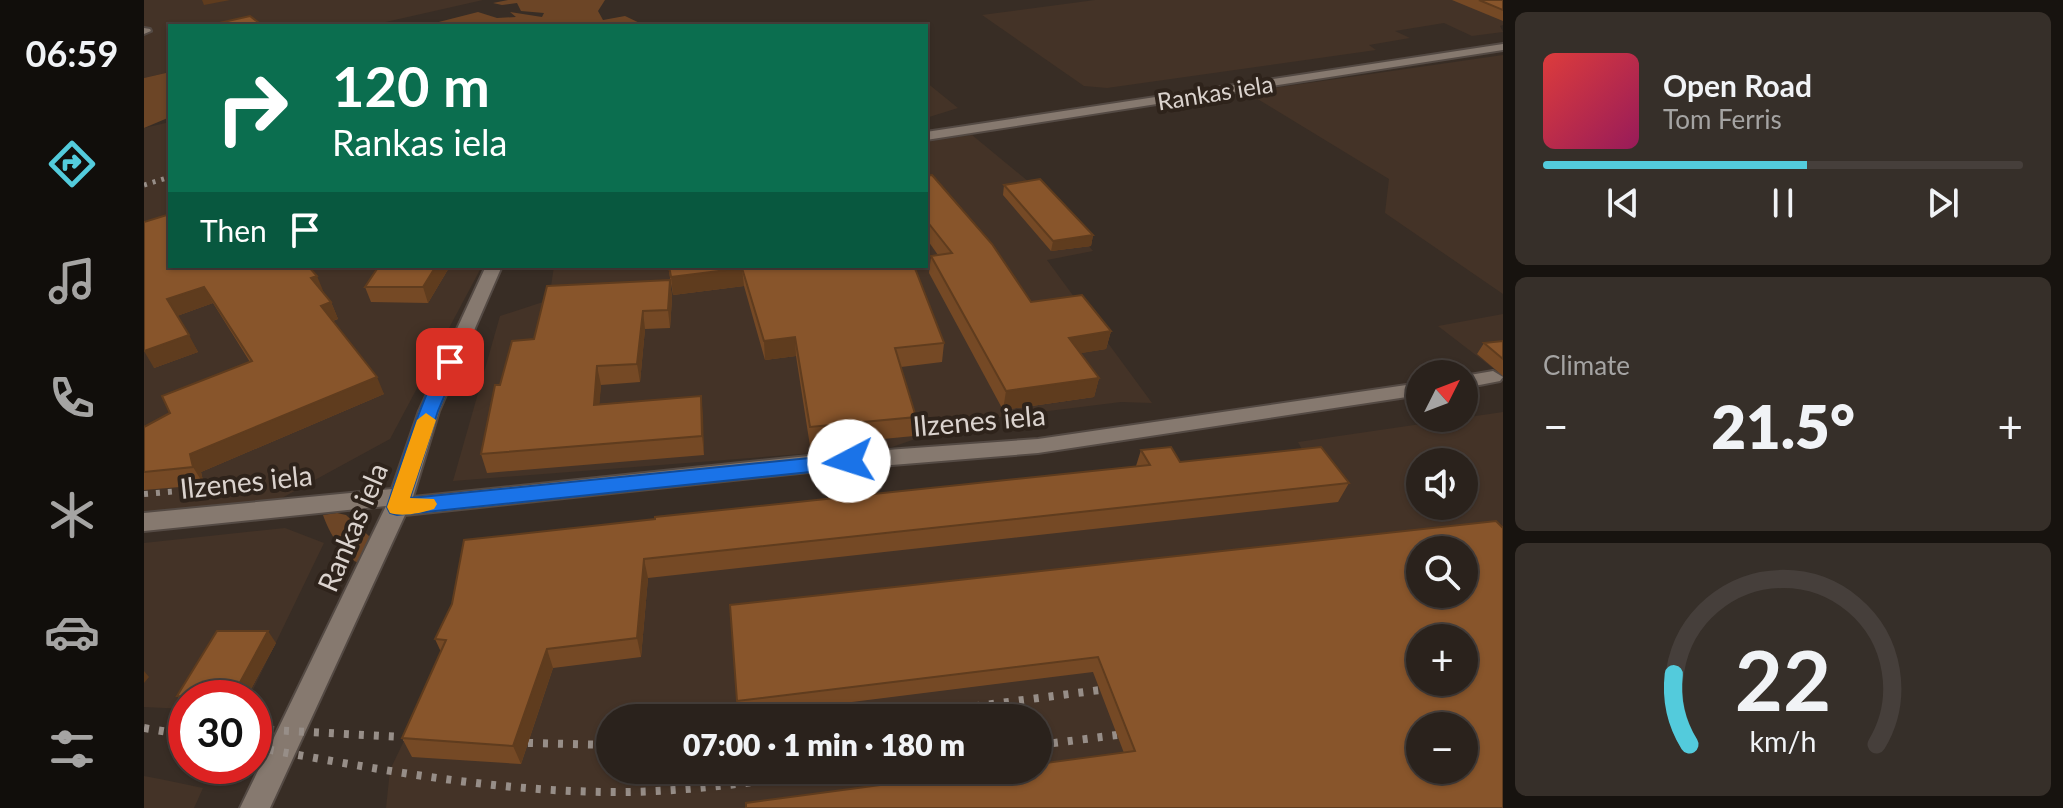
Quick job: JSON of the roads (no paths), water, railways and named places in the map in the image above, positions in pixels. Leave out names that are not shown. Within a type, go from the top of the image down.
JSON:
[{"type":"street","name":"Rankas iela","points":[[928,136],[1503,47]]},
{"type":"street","name":"Rankas iela","points":[[255,808],[400,501],[429,411],[493,268]]},
{"type":"street","points":[[1478,380],[1493,377]]},
{"type":"street","name":"Ilzenes iela","points":[[144,522],[1038,446],[1406,391]]},
{"type":"railway","points":[[144,185],[168,178]]},
{"type":"railway","points":[[144,494],[261,484]]},
{"type":"railway","points":[[992,704],[1100,690]]},
{"type":"railway","points":[[144,728],[168,732]]},
{"type":"railway","points":[[272,730],[420,738]]},
{"type":"railway","points":[[1052,743],[1117,735]]},
{"type":"railway","points":[[528,743],[596,745]]},
{"type":"railway","points":[[272,750],[430,777],[519,788],[609,792],[734,784]]}]
